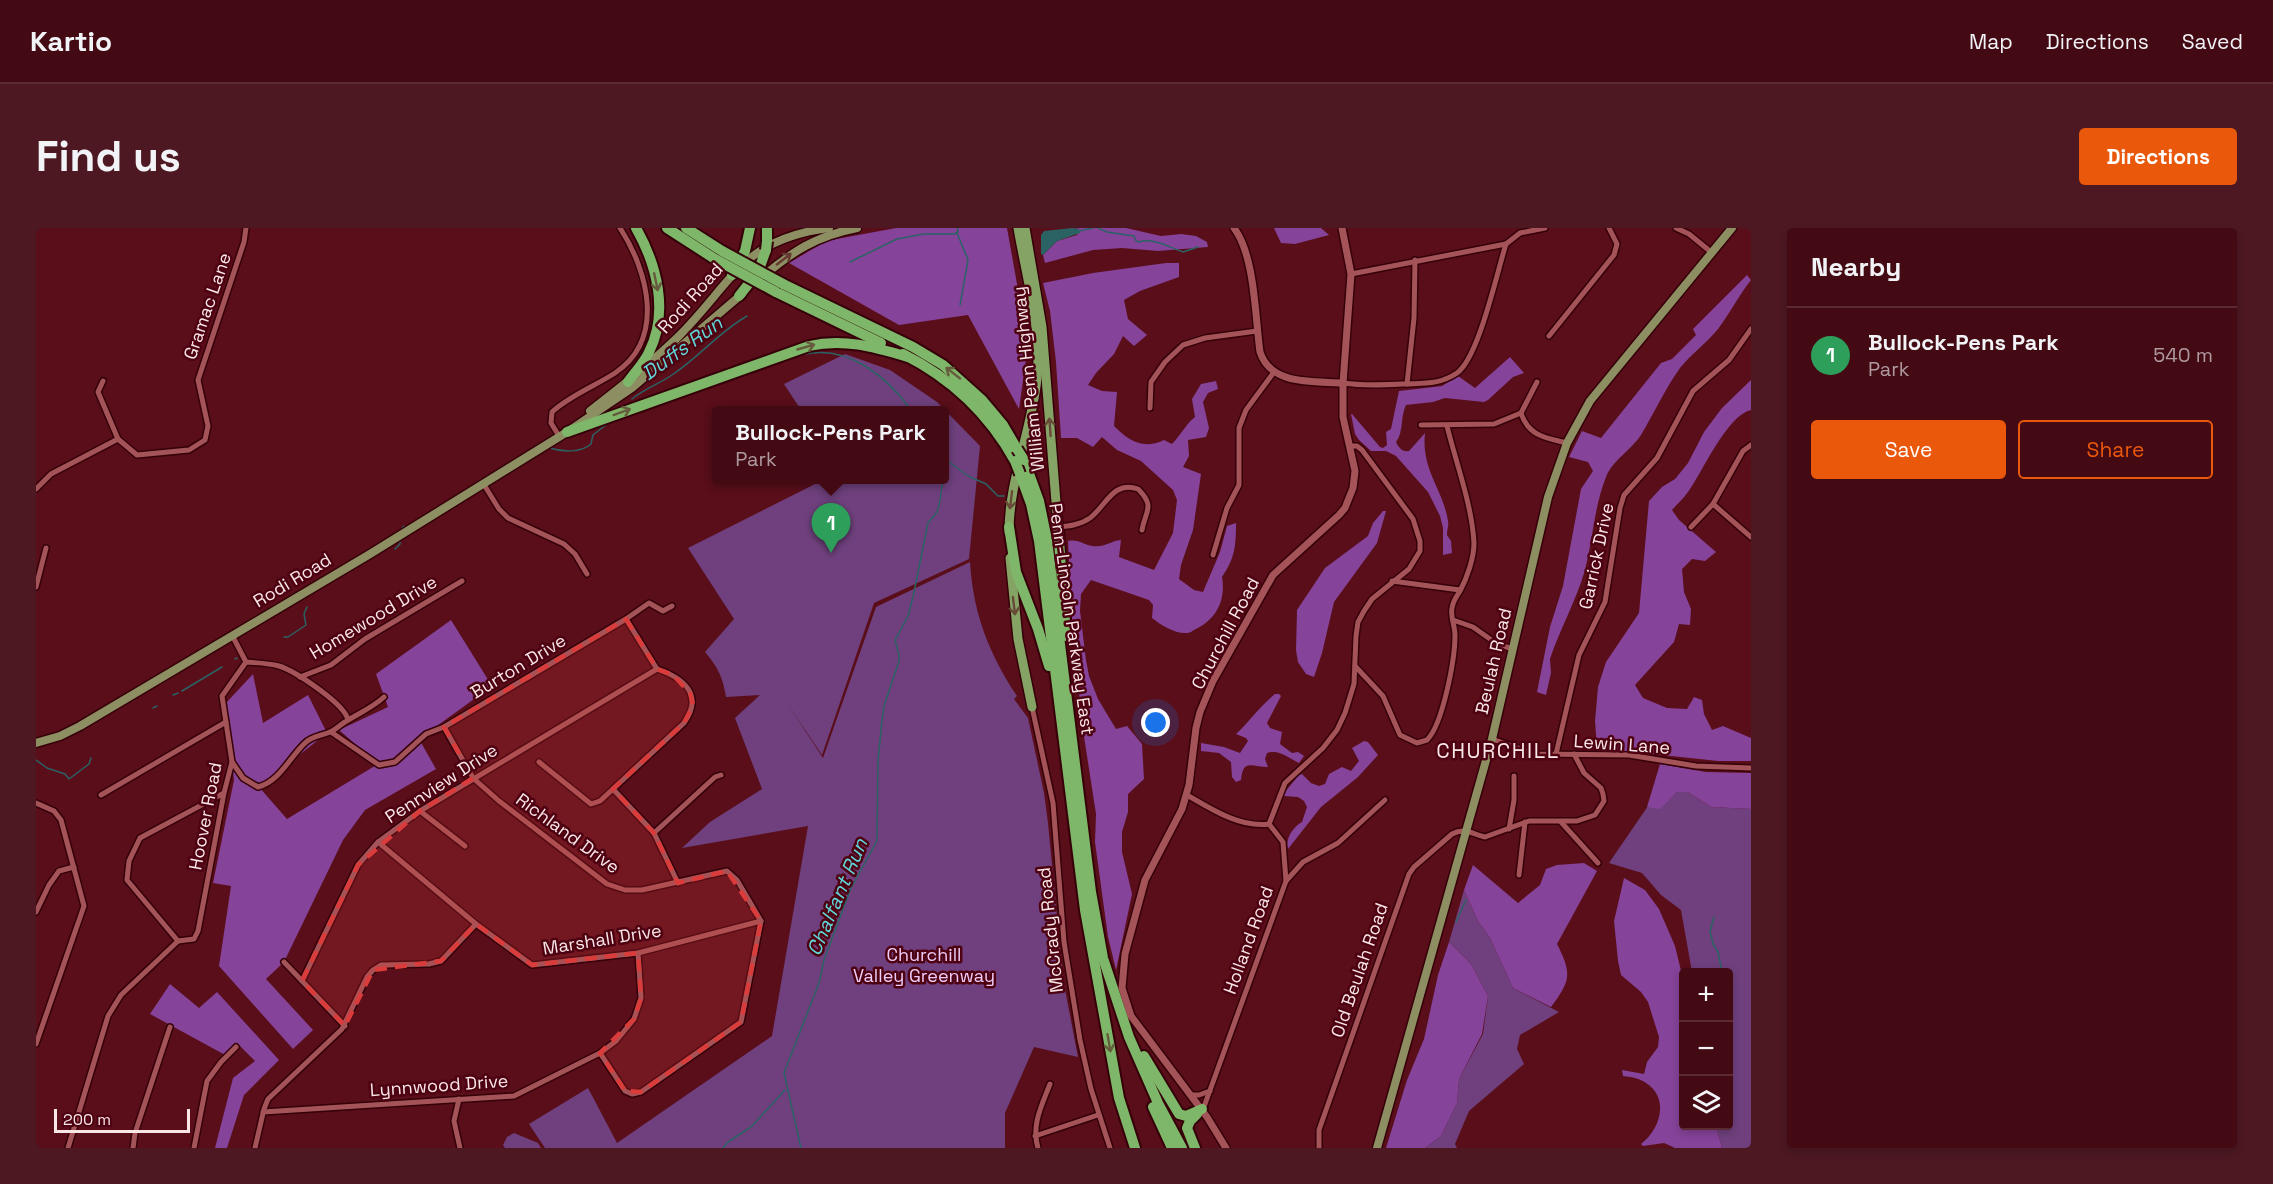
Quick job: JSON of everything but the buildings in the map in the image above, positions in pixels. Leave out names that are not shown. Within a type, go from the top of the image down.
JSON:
[{"type":"highway","points":[[628,382],[652,346],[660,314],[655,276],[636,228]]},
{"type":"highway","name":"Penn-Lincoln Parkway East","points":[[667,228],[908,357],[945,380],[968,399],[996,430],[1019,461],[1036,491],[1045,525],[1094,909],[1105,966],[1123,1022],[1158,1103],[1182,1148]]},
{"type":"highway","name":"Penn-Lincoln Parkway East","points":[[686,228],[718,255]]},
{"type":"highway","points":[[732,275],[745,251],[750,228]]},
{"type":"highway","points":[[739,296],[758,272],[767,246],[767,228]]},
{"type":"highway","name":"William Penn Highway","points":[[1018,228],[1036,330],[1038,367],[1034,398],[1013,488],[1009,527],[1010,562],[1015,616],[1032,707]]},
{"type":"highway","name":"William Penn Highway","points":[[1025,228],[1044,340],[1058,527]]},
{"type":"highway","name":"Penn-Lincoln Parkway East","points":[[779,288],[913,347],[943,365],[982,400],[996,416],[1017,449],[1020,474],[1031,504],[1036,527],[1084,902],[1119,1098],[1135,1148]]},
{"type":"highway","points":[[563,434],[808,346],[832,342],[856,343],[908,357]]},
{"type":"highway","points":[[1009,527],[1019,580],[1038,629],[1050,671],[1057,682]]},
{"type":"highway","points":[[1058,527],[1070,720]]},
{"type":"highway","points":[[1092,944],[1123,1039],[1172,1148]]},
{"type":"highway","points":[[1123,1022],[1177,1112],[1185,1116],[1202,1109]]},
{"type":"highway","points":[[1158,1103],[1177,1148]]},
{"type":"highway","points":[[1195,1148],[1188,1134],[1188,1126],[1202,1109]]},
{"type":"main road","name":"Rodi Road","points":[[563,434],[628,382],[690,324],[732,275],[755,253],[795,234],[829,228]]},
{"type":"main road","name":"Rodi Road","points":[[36,743],[60,736],[80,726],[370,554],[563,434],[632,387],[784,258],[804,245],[833,233],[858,228]]},
{"type":"main road","name":"Beulah Road","points":[[1377,1148],[1468,830],[1492,739],[1548,497],[1567,443],[1598,390],[1732,228]]},
{"type":"street","name":"Gramac Lane","points":[[118,439],[137,455],[189,450],[205,440],[208,426],[198,380],[244,242],[246,228]]},
{"type":"street","points":[[563,434],[551,423],[552,412],[627,364],[638,349],[645,331],[648,311],[643,280],[632,249],[620,228]]},
{"type":"street","points":[[1234,228],[1248,255],[1262,357],[1274,372],[1286,378],[1366,387],[1422,385],[1443,380],[1458,372],[1474,349],[1506,244]]},
{"type":"street","name":"Churchill Road","points":[[1226,1148],[1202,1109],[1133,1020],[1125,1000],[1122,982],[1125,954],[1141,890],[1176,824],[1187,795],[1196,728],[1213,681],[1273,575],[1340,515],[1353,488],[1355,471],[1343,417],[1351,273],[1342,228]]},
{"type":"street","points":[[1351,273],[1506,244],[1520,232],[1545,228]]},
{"type":"street","points":[[1549,336],[1614,255],[1617,244],[1609,228]]},
{"type":"street","points":[[1676,228],[1689,234],[1712,252]]},
{"type":"street","points":[[1407,384],[1414,318],[1415,260]]},
{"type":"street","name":"Garrick Drive","points":[[1556,754],[1579,655],[1605,602],[1624,495],[1657,458],[1693,391],[1729,360],[1751,329]]},
{"type":"street","points":[[1149,408],[1151,382],[1165,362],[1183,345],[1205,338],[1257,331]]},
{"type":"street","points":[[1213,555],[1227,508],[1239,485],[1239,428],[1246,410],[1274,372]]},
{"type":"street","points":[[36,489],[51,474],[118,439],[98,392],[103,381]]},
{"type":"street","points":[[1421,425],[1494,424],[1521,414],[1538,382]]},
{"type":"street","points":[[1521,414],[1533,433],[1567,443]]},
{"type":"street","points":[[1355,666],[1383,696],[1400,735],[1417,743],[1427,740],[1438,722],[1445,695],[1454,645],[1452,604],[1468,572],[1474,545],[1471,521],[1447,426]]},
{"type":"street","points":[[1691,527],[1713,504],[1743,451],[1751,445]]},
{"type":"street","points":[[1187,795],[1238,820],[1259,826],[1269,824],[1285,783],[1323,748],[1337,730],[1352,690],[1358,622],[1372,599],[1416,561],[1420,552],[1417,531],[1407,510],[1362,450],[1357,446],[1350,446]]},
{"type":"street","points":[[483,483],[499,509],[508,518],[564,544],[575,554],[587,574]]},
{"type":"street","points":[[1058,527],[1084,522],[1098,511],[1116,490],[1130,487],[1138,489],[1148,502],[1149,510],[1142,530]]},
{"type":"street","points":[[1713,504],[1751,537]]},
{"type":"street","points":[[36,587],[46,548]]},
{"type":"street","name":"Homewood Drive","points":[[300,677],[331,665],[365,639],[462,581]]},
{"type":"street","points":[[1392,581],[1460,590]]},
{"type":"street","name":"Burton Drive","points":[[331,732],[380,765],[395,762],[426,734],[444,727],[627,619],[649,603],[663,611],[672,606]]},
{"type":"street","points":[[538,762],[591,804],[600,801],[684,723],[690,714],[692,699],[683,682],[657,669],[627,619]]},
{"type":"street","points":[[1453,620],[1473,627],[1497,644],[1513,649]]},
{"type":"street","points":[[232,635],[246,662],[276,666],[300,677],[342,709],[348,720]]},
{"type":"street","name":"Hoover Road","points":[[178,941],[186,942],[194,939],[198,931],[232,762],[232,749],[222,696],[246,662]]},
{"type":"street","name":"Pennview Drive","points":[[302,981],[358,865],[378,842],[420,811],[473,778],[657,669]]},
{"type":"street","points":[[232,762],[243,778],[258,787],[269,783],[305,743],[331,732],[384,698]]},
{"type":"street","name":"McCrady Road","points":[[1032,707],[1053,803],[1066,957],[1084,1060],[1098,1115],[1110,1148]]},
{"type":"street","points":[[101,795],[226,722]]},
{"type":"street","name":"Richland Drive","points":[[444,727],[473,778],[499,801],[607,884],[625,890],[642,890],[727,871],[736,880],[761,921]]},
{"type":"street","name":"Lewin Lane","points":[[1492,739],[1536,754],[1629,755],[1696,766],[1751,768]]},
{"type":"street","points":[[1468,830],[1485,837],[1525,822],[1541,820],[1561,822],[1588,819],[1595,815],[1604,801],[1601,788],[1584,773],[1574,754]]},
{"type":"street","points":[[654,833],[715,777],[721,775]]},
{"type":"street","points":[[1509,829],[1514,800],[1514,776]]},
{"type":"street","points":[[613,789],[654,833],[678,883]]},
{"type":"street","points":[[68,1148],[108,1016],[121,995],[178,941],[127,880],[129,861],[140,838],[224,793]]},
{"type":"street","points":[[1286,881],[1303,862],[1338,843],[1386,800]]},
{"type":"street","points":[[36,803],[52,809],[62,824],[84,906],[36,1044]]},
{"type":"street","points":[[420,811],[465,846]]},
{"type":"street","points":[[1519,875],[1525,822]]},
{"type":"street","points":[[1561,822],[1598,863]]},
{"type":"street","name":"Holland Road","points":[[1202,1109],[1286,881],[1283,842],[1269,824]]},
{"type":"street","name":"Old Beulah Road","points":[[1319,1148],[1319,1130],[1409,874],[1452,834],[1468,830]]},
{"type":"street","name":"Marshall Drive","points":[[378,842],[476,924],[532,965],[638,953],[761,921]]},
{"type":"street","points":[[36,912],[49,885],[59,872],[74,867]]},
{"type":"street","points":[[600,1053],[625,1091],[632,1094],[641,1092],[741,1022],[761,921]]},
{"type":"street","points":[[255,1148],[268,1099],[345,1026],[367,977],[373,970],[381,965],[429,964],[441,961],[476,924]]},
{"type":"street","name":"Lynnwood Drive","points":[[263,1112],[514,1096],[600,1053],[616,1041],[633,1019],[641,998],[638,953]]},
{"type":"street","points":[[284,962],[345,1026]]},
{"type":"street","points":[[133,1148],[135,1133],[170,1027]]},
{"type":"street","points":[[194,1148],[207,1081],[236,1047]]},
{"type":"street","points":[[1038,1148],[1035,1136],[1037,1118],[1050,1084]]},
{"type":"street","points":[[1190,1095],[1210,1091]]},
{"type":"street","points":[[459,1099],[454,1121],[460,1148]]},
{"type":"street","points":[[1035,1136],[1098,1115]]},
{"type":"highlighted area","points":[[626,619],[657,669],[673,675],[690,693],[693,705],[684,723],[613,789],[654,833],[678,883],[727,871],[761,921],[741,1022],[641,1092],[625,1091],[600,1053],[634,1019],[641,998],[638,953],[532,965],[476,924],[441,961],[373,970],[345,1026],[302,981],[358,865],[420,811],[473,778],[444,727]]},
{"type":"green space","points":[[845,354],[890,370],[941,406],[798,406],[784,384]]},
{"type":"green space","name":"Churchill Valley Greenway","points":[[949,414],[980,446],[969,559],[874,603],[822,755],[787,703],[823,758],[876,607],[970,562],[975,599],[984,632],[998,665],[1017,696],[1014,699],[1028,718],[1044,793],[1063,979],[1078,1057],[1034,1047],[1005,1113],[1005,1148],[545,1148],[529,1124],[588,1088],[617,1143],[772,1036],[808,826],[682,848],[710,822],[762,789],[735,718],[760,695],[726,697],[719,673],[705,652],[734,619],[688,548],[815,484],[949,484]]},
{"type":"green space","points":[[1677,792],[1688,792],[1711,807],[1751,809],[1751,1148],[1722,1148],[1717,1130],[1733,1130],[1733,968],[1691,968],[1681,910],[1661,895],[1642,873],[1609,863],[1648,806],[1660,808]]},
{"type":"green space","points":[[1464,890],[1513,988],[1559,1012],[1520,1035],[1517,1049],[1524,1064],[1469,1111],[1455,1144],[1457,1148],[1425,1148],[1441,1136],[1457,1103],[1459,1079],[1483,1034],[1488,996],[1471,964],[1449,942]]},
{"type":"green space","points":[[514,1133],[538,1143],[541,1148],[505,1148],[503,1145],[507,1137]]},
{"type":"shaded area","points":[[896,228],[1007,228],[1028,345],[1019,409],[968,315],[899,325],[789,263],[826,241]]},
{"type":"shaded area","points":[[1074,228],[1126,228],[1161,236],[1181,234],[1196,236],[1207,242],[1208,247],[1158,251],[1122,248],[1093,250],[1045,263],[1043,255],[1057,241],[1077,235],[1079,229]]},
{"type":"shaded area","points":[[1274,228],[1321,228],[1329,235],[1295,244],[1281,243]]},
{"type":"shaded area","points":[[1179,263],[1179,277],[1140,291],[1124,300],[1128,319],[1147,335],[1134,346],[1123,336],[1114,354],[1088,385],[1102,391],[1117,392],[1114,426],[1125,436],[1143,444],[1164,440],[1172,444],[1195,417],[1192,399],[1201,384],[1216,381],[1218,389],[1208,393],[1203,402],[1209,428],[1206,437],[1188,440],[1189,456],[1183,467],[1201,474],[1193,530],[1181,565],[1179,579],[1194,590],[1203,592],[1220,552],[1227,526],[1236,523],[1236,538],[1232,558],[1222,577],[1223,593],[1215,614],[1190,633],[1173,631],[1152,618],[1153,605],[1149,600],[1091,580],[1081,594],[1080,611],[1086,660],[1089,676],[1098,699],[1116,729],[1127,726],[1142,744],[1144,779],[1128,794],[1128,812],[1122,832],[1122,852],[1132,894],[1116,970],[1108,937],[1095,842],[1096,814],[1083,730],[1073,639],[1068,541],[1097,546],[1121,540],[1119,557],[1154,570],[1173,533],[1177,500],[1173,490],[1141,461],[1117,450],[1102,437],[1093,447],[1077,438],[1061,438],[1056,362],[1050,311],[1043,283],[1093,273]]},
{"type":"shaded area","points":[[1747,275],[1751,280],[1722,323],[1680,368],[1641,435],[1609,471],[1599,500],[1585,570],[1550,659],[1551,673],[1546,695],[1537,692],[1550,627],[1563,586],[1581,489],[1593,471],[1588,462],[1569,457],[1582,431],[1601,438],[1661,363],[1672,359],[1696,335],[1693,329]]},
{"type":"shaded area","points":[[1510,357],[1524,373],[1513,377],[1484,402],[1445,398],[1433,402],[1406,405],[1404,410],[1400,434],[1396,442],[1401,449],[1409,451],[1425,433],[1426,458],[1442,499],[1448,523],[1447,535],[1451,541],[1452,553],[1443,555],[1443,528],[1440,516],[1428,492],[1396,456],[1386,451],[1371,451],[1359,440],[1355,434],[1351,414],[1383,448],[1387,445],[1386,432],[1391,429],[1399,391],[1442,386],[1458,376],[1475,388]]},
{"type":"shaded area","points":[[1751,380],[1751,410],[1742,414],[1724,433],[1688,492],[1672,510],[1679,520],[1716,552],[1705,561],[1692,559],[1682,569],[1684,592],[1691,609],[1690,625],[1679,624],[1674,642],[1635,685],[1643,698],[1667,708],[1687,709],[1694,697],[1702,700],[1704,714],[1712,730],[1723,726],[1751,738],[1751,761],[1718,761],[1597,748],[1595,721],[1598,687],[1606,662],[1639,613],[1649,501],[1662,487],[1675,479],[1688,463],[1704,432],[1722,408]]},
{"type":"shaded area","points":[[1383,511],[1386,511],[1377,543],[1334,602],[1314,677],[1306,674],[1298,662],[1296,650],[1297,610],[1325,568],[1368,536],[1373,523]]},
{"type":"shaded area","points":[[451,620],[492,686],[419,739],[436,769],[365,810],[343,840],[284,962],[266,979],[313,1030],[293,1049],[219,966],[231,886],[213,883],[234,780],[226,703],[253,674],[263,723],[308,695],[327,733],[259,787],[287,819],[378,764],[339,730],[388,707],[376,674]]},
{"type":"shaded area","points":[[1275,694],[1281,696],[1267,723],[1270,728],[1282,732],[1280,744],[1292,753],[1298,752],[1304,756],[1299,763],[1280,753],[1267,753],[1265,759],[1268,767],[1246,766],[1241,780],[1236,782],[1232,777],[1231,762],[1219,753],[1201,751],[1201,743],[1224,747],[1240,753],[1248,741],[1236,734]]},
{"type":"shaded area","points":[[1364,741],[1368,742],[1378,755],[1358,777],[1321,807],[1288,849],[1289,837],[1302,822],[1307,807],[1298,797],[1284,796],[1284,793],[1302,774],[1311,783],[1319,786],[1325,784],[1329,774],[1342,767],[1351,771],[1359,761],[1352,748]]},
{"type":"shaded area","points":[[1660,764],[1706,772],[1751,773],[1751,809],[1711,807],[1688,792],[1677,792],[1660,809],[1647,807]]},
{"type":"shaded area","points":[[1584,863],[1597,871],[1557,944],[1565,963],[1567,977],[1566,983],[1551,1007],[1513,988],[1464,890],[1473,865],[1518,903],[1540,885],[1546,869],[1557,865]]},
{"type":"shaded area","points":[[1624,878],[1645,890],[1659,909],[1675,946],[1680,968],[1679,1130],[1717,1130],[1722,1148],[1675,1148],[1664,1143],[1643,1146],[1641,1144],[1648,1138],[1657,1123],[1660,1114],[1658,1097],[1653,1089],[1643,1081],[1623,1076],[1622,1070],[1644,1074],[1647,1062],[1658,1047],[1659,1037],[1648,1002],[1641,992],[1621,975],[1614,921]]},
{"type":"shaded area","points":[[1449,942],[1471,964],[1488,996],[1482,1034],[1459,1079],[1457,1103],[1441,1136],[1425,1148],[1386,1148],[1407,1080],[1424,1039],[1438,975]]},
{"type":"shaded area","points":[[170,984],[199,1008],[217,992],[279,1060],[244,1095],[227,1148],[215,1148],[233,1078],[255,1061],[239,1045],[227,1056],[150,1014]]},
{"type":"water","points":[[1079,229],[1080,233],[1057,241],[1043,255],[1041,254],[1041,235],[1044,231]]},
{"type":"waterway","name":"Chalfant Run","points":[[958,228],[957,233],[968,260],[960,305]]},
{"type":"waterway","points":[[1079,231],[1093,228]]},
{"type":"waterway","points":[[1098,228],[1107,232],[1134,236],[1139,242],[1155,242],[1183,252],[1198,247]]},
{"type":"waterway","name":"Duffs Run","points":[[850,262],[897,239],[924,234],[958,232]]},
{"type":"waterway","name":"Duffs Run","points":[[632,399],[682,368],[727,329],[747,316]]},
{"type":"waterway","points":[[805,354],[821,352],[837,354],[866,366],[891,386],[908,406]]},
{"type":"waterway","name":"Duffs Run","points":[[550,448],[566,451],[587,447],[591,444],[593,435],[607,424]]},
{"type":"waterway","points":[[949,462],[968,476],[986,484],[998,496],[1004,496]]},
{"type":"waterway","name":"Chalfant Run","points":[[801,1148],[784,1073],[819,983],[824,960],[851,888],[877,841],[878,760],[884,706],[899,661],[895,640],[908,616],[928,523],[937,512],[942,484]]},
{"type":"waterway","name":"Duffs Run","points":[[399,532],[404,526]]},
{"type":"waterway","name":"Duffs Run","points":[[395,549],[400,544],[400,540]]},
{"type":"waterway","name":"Duffs Run","points":[[284,637],[288,637],[306,625],[304,614],[307,607]]},
{"type":"waterway","name":"Duffs Run","points":[[182,691],[222,667]]},
{"type":"waterway","name":"Duffs Run","points":[[173,695],[178,693]]},
{"type":"waterway","name":"Duffs Run","points":[[153,708],[157,706]]},
{"type":"waterway","name":"Duffs Run","points":[[36,760],[47,768],[65,774],[69,779],[89,764],[91,758]]},
{"type":"waterway","points":[[1456,922],[1466,900]]},
{"type":"waterway","points":[[1714,917],[1710,931],[1721,968]]},
{"type":"waterway","points":[[723,1148],[728,1142],[751,1127],[785,1090]]},
{"type":"place","name":"Bullock-Pens Park","points":[[831,553]]},
{"type":"district","name":"CHURCHILL","points":[[1498,750]]}]
